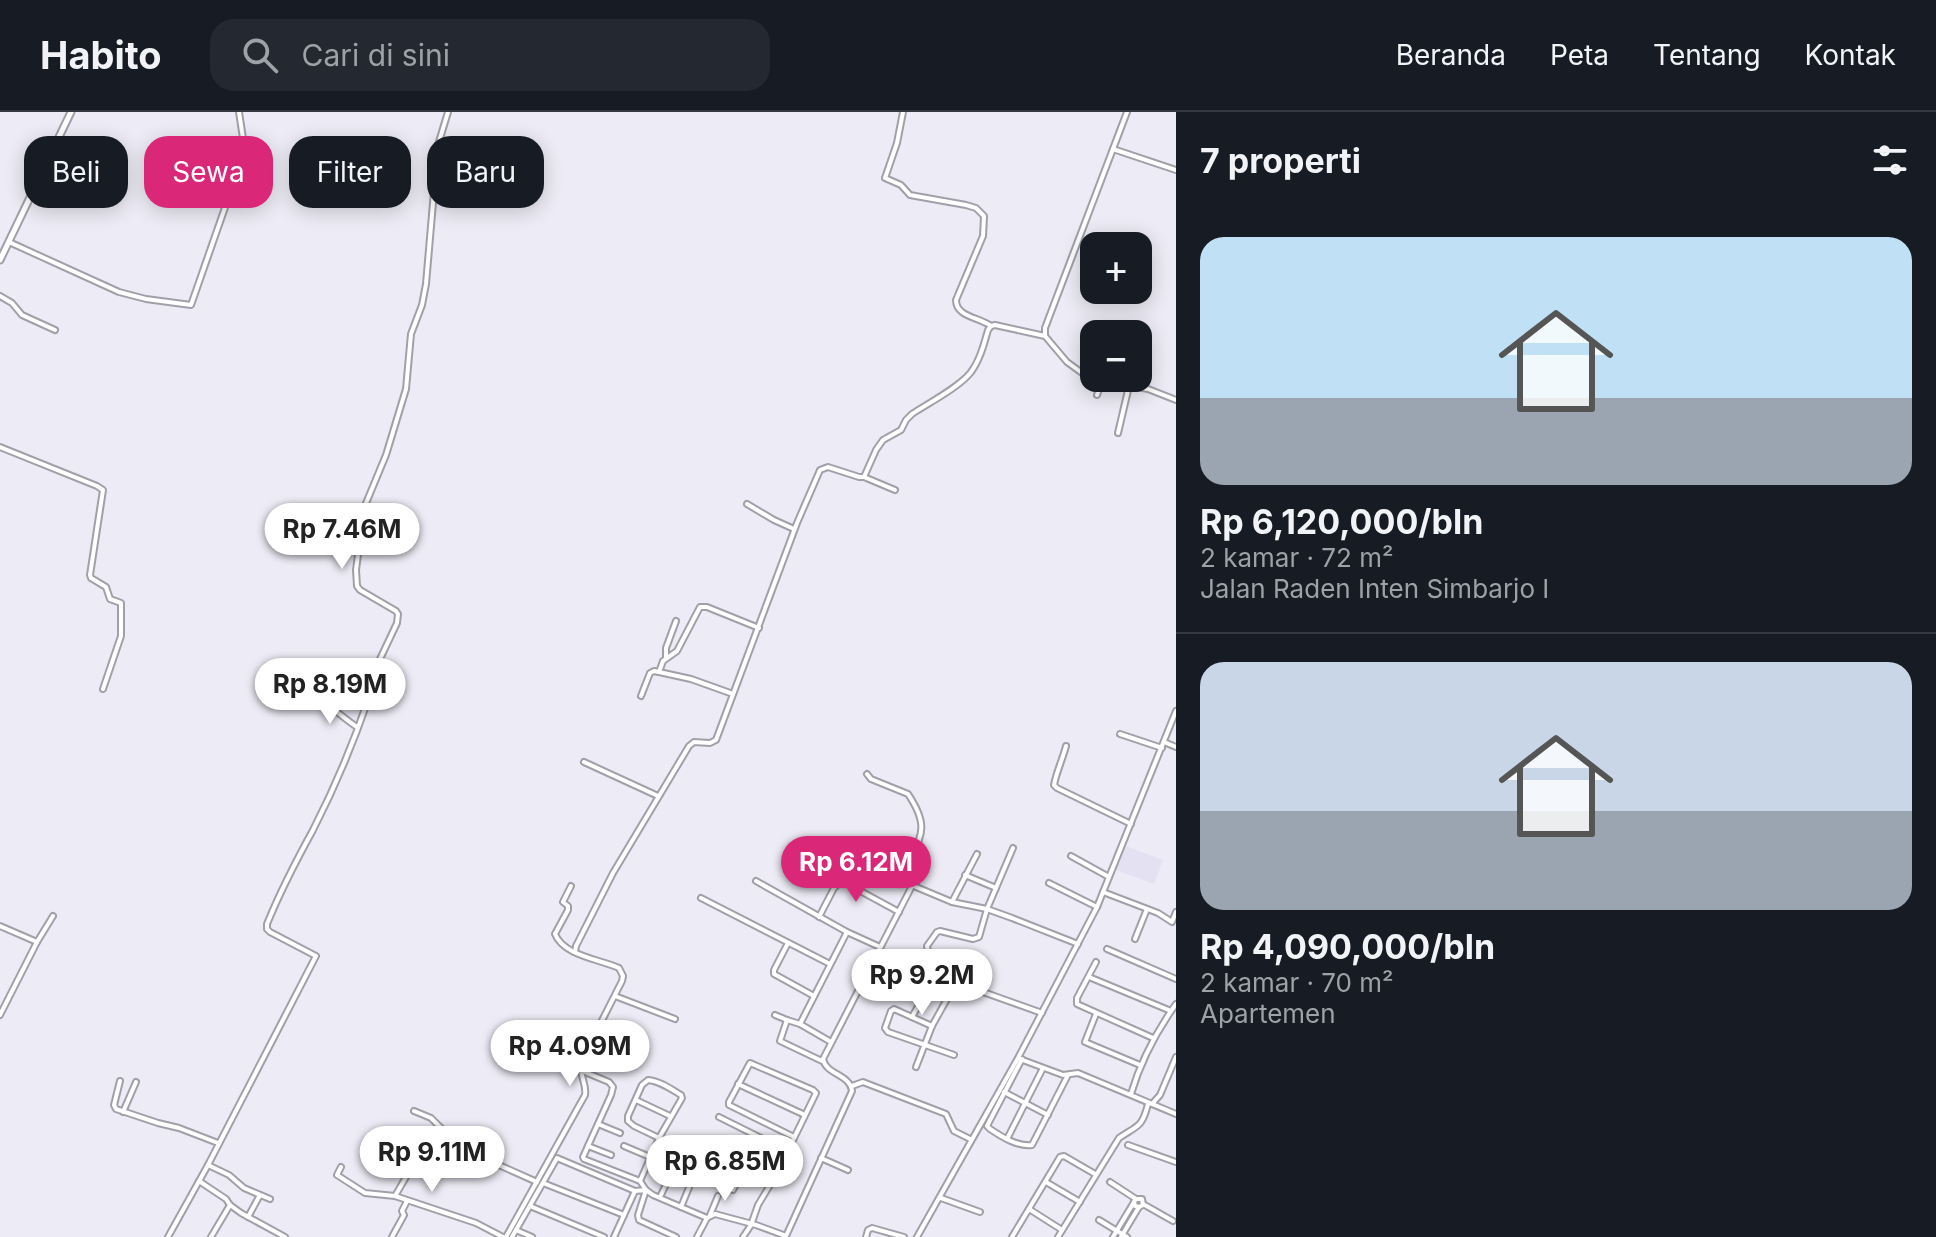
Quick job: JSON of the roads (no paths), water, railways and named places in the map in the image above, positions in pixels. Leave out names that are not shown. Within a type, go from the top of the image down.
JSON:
[{"type":"street","points":[[0,260],[71,112]]},
{"type":"street","points":[[9,242],[119,292],[191,305],[243,156],[239,112]]},
{"type":"street","points":[[168,1237],[316,956],[270,932],[267,924],[314,828],[357,727],[372,676],[398,617],[396,611],[357,586],[358,541],[365,502],[386,455],[406,389],[411,334],[426,284],[438,145],[448,112]]},
{"type":"street","points":[[903,112],[885,178],[901,185],[910,195],[966,205],[981,211],[983,236],[956,306],[991,326],[1001,325],[1045,336],[1080,372]]},
{"type":"street","points":[[1045,336],[1045,328],[1127,112]]},
{"type":"street","points":[[1113,149],[1176,170]]},
{"type":"street","points":[[0,296],[12,303],[22,315],[55,330]]},
{"type":"street","points":[[864,477],[883,440],[901,430],[912,414],[972,372],[991,326]]},
{"type":"street","points":[[1152,391],[1176,400]]},
{"type":"street","points":[[1118,433],[1128,392]]},
{"type":"street","points":[[0,447],[103,490],[90,575],[106,587],[110,599],[121,603],[120,643],[103,689]]},
{"type":"street","points":[[575,952],[613,873],[691,744],[716,740],[820,470],[828,467],[895,490]]},
{"type":"street","points":[[747,504],[795,529]]},
{"type":"street","points":[[666,658],[677,651],[697,610],[702,606],[759,628]]},
{"type":"street","points":[[659,672],[676,621]]},
{"type":"street","points":[[641,696],[653,671],[691,679],[733,694]]},
{"type":"street","points":[[317,699],[330,705],[338,715],[357,727]]},
{"type":"street","points":[[1068,1075],[1032,1145],[1007,1139],[987,1127],[1097,907],[1176,711]]},
{"type":"street","points":[[1120,734],[1176,747]]},
{"type":"street","points":[[1066,746],[1054,781],[1057,788],[1131,824]]},
{"type":"street","points":[[584,762],[659,797]]},
{"type":"street","points":[[867,774],[871,779],[904,791],[917,810],[922,834],[905,871],[906,879],[912,886],[952,902],[987,909],[1078,944]]},
{"type":"street","points":[[916,1067],[932,1026],[962,972],[961,968],[926,950],[937,932],[973,939],[979,937],[987,909],[1013,848]]},
{"type":"street","points":[[952,902],[977,854]]},
{"type":"street","points":[[1071,856],[1109,877]]},
{"type":"street","points":[[965,875],[996,888]]},
{"type":"street","points":[[756,881],[880,947]]},
{"type":"street","points":[[819,917],[834,888],[842,881],[899,912]]},
{"type":"street","points":[[1049,883],[1097,907]]},
{"type":"street","points":[[507,1237],[540,1183],[585,1095],[581,1062],[622,981],[621,970],[575,952],[555,936],[568,910],[563,902],[571,886]]},
{"type":"street","points":[[822,1061],[912,886]]},
{"type":"street","points":[[1103,892],[1158,913],[1172,922],[1176,912]]},
{"type":"street","points":[[701,898],[830,964]]},
{"type":"street","points":[[1135,939],[1147,909]]},
{"type":"street","points":[[0,1015],[53,916]]},
{"type":"street","points":[[0,926],[37,942]]},
{"type":"street","points":[[800,1024],[847,932]]},
{"type":"street","points":[[788,943],[774,974],[814,996]]},
{"type":"street","points":[[1107,949],[1176,979]]},
{"type":"street","points":[[912,1017],[944,960]]},
{"type":"street","points":[[1096,962],[1077,1004],[1153,1038]]},
{"type":"street","points":[[1089,977],[1171,1011]]},
{"type":"street","points":[[958,983],[1042,1013]]},
{"type":"street","points":[[615,996],[675,1019]]},
{"type":"street","points":[[1131,1094],[1153,1038],[1176,1004]]},
{"type":"street","points":[[932,1026],[892,1009],[885,1027],[886,1030],[954,1055]]},
{"type":"street","points":[[1096,1014],[1085,1042],[1140,1065]]},
{"type":"street","points":[[775,1015],[800,1024],[831,1042]]},
{"type":"street","points":[[541,1048],[609,1082],[613,1087],[584,1159],[640,1181],[646,1190],[681,1207],[785,1236],[851,1096],[852,1086],[849,1081],[826,1068],[822,1061],[780,1041],[787,1020]]},
{"type":"street","points":[[1058,1237],[1119,1138],[1144,1121],[1150,1104],[1159,1098],[1176,1057]]},
{"type":"street","points":[[1020,1058],[1063,1075],[1078,1073],[1176,1114]]},
{"type":"street","points":[[917,1237],[1020,1058]]},
{"type":"street","points":[[743,1237],[815,1096],[813,1090],[748,1064],[729,1105],[794,1137]]},
{"type":"street","points":[[1007,1139],[1043,1068]]},
{"type":"street","points":[[585,1086],[590,1075]]},
{"type":"street","points":[[640,1181],[682,1096],[648,1080],[642,1085],[628,1121],[659,1138]]},
{"type":"street","points":[[120,1081],[114,1105],[116,1109],[219,1143]]},
{"type":"street","points":[[123,1112],[136,1082]]},
{"type":"street","points":[[738,1084],[805,1115]]},
{"type":"street","points":[[852,1086],[868,1084],[946,1114],[954,1131],[971,1139]]},
{"type":"street","points":[[1004,1092],[1048,1115]]},
{"type":"street","points":[[636,1100],[671,1116]]},
{"type":"street","points":[[414,1111],[431,1118],[454,1141],[472,1153],[624,1215]]},
{"type":"street","points":[[719,1117],[787,1151]]},
{"type":"street","points":[[598,1124],[620,1133]]},
{"type":"street","points":[[689,1168],[733,1190],[760,1138]]},
{"type":"street","points":[[703,1144],[747,1166]]},
{"type":"street","points":[[1128,1145],[1176,1162]]},
{"type":"street","points":[[588,1146],[611,1155]]},
{"type":"street","points":[[624,1146],[650,1157]]},
{"type":"street","points":[[1021,1237],[1013,1235],[1062,1156],[1096,1175]]},
{"type":"street","points":[[507,1237],[516,1230],[540,1183],[559,1158],[635,1191],[646,1190]]},
{"type":"street","points":[[821,1158],[848,1170]]},
{"type":"street","points":[[208,1165],[229,1175],[244,1188],[270,1199]]},
{"type":"street","points":[[395,1196],[413,1165]]},
{"type":"street","points":[[341,1167],[337,1175],[365,1193],[395,1196],[476,1223],[507,1237]]},
{"type":"street","points":[[660,1198],[669,1178]]},
{"type":"street","points":[[199,1181],[248,1217],[285,1237]]},
{"type":"street","points":[[1046,1182],[1080,1202]]},
{"type":"street","points":[[1110,1182],[1135,1200]]},
{"type":"street","points":[[681,1207],[690,1185]]},
{"type":"street","points":[[646,1190],[639,1220],[676,1237]]},
{"type":"street","points":[[614,1237],[635,1191]]},
{"type":"street","points":[[248,1217],[260,1195]]},
{"type":"street","points":[[697,1237],[718,1196]]},
{"type":"street","points":[[941,1198],[980,1212]]},
{"type":"street","points":[[1135,1200],[1135,1206],[1173,1221]]},
{"type":"street","points":[[1119,1236],[1135,1200]]},
{"type":"street","points":[[392,1237],[405,1215],[402,1211],[407,1201]]},
{"type":"street","points":[[211,1237],[230,1205]]},
{"type":"street","points":[[530,1206],[604,1237]]},
{"type":"street","points":[[1119,1236],[1141,1206]]},
{"type":"street","points":[[1029,1209],[1062,1230]]},
{"type":"street","points":[[1099,1220],[1119,1236]]},
{"type":"street","points":[[866,1237],[872,1228],[904,1237]]},
{"type":"street","points":[[516,1230],[532,1237]]}]
